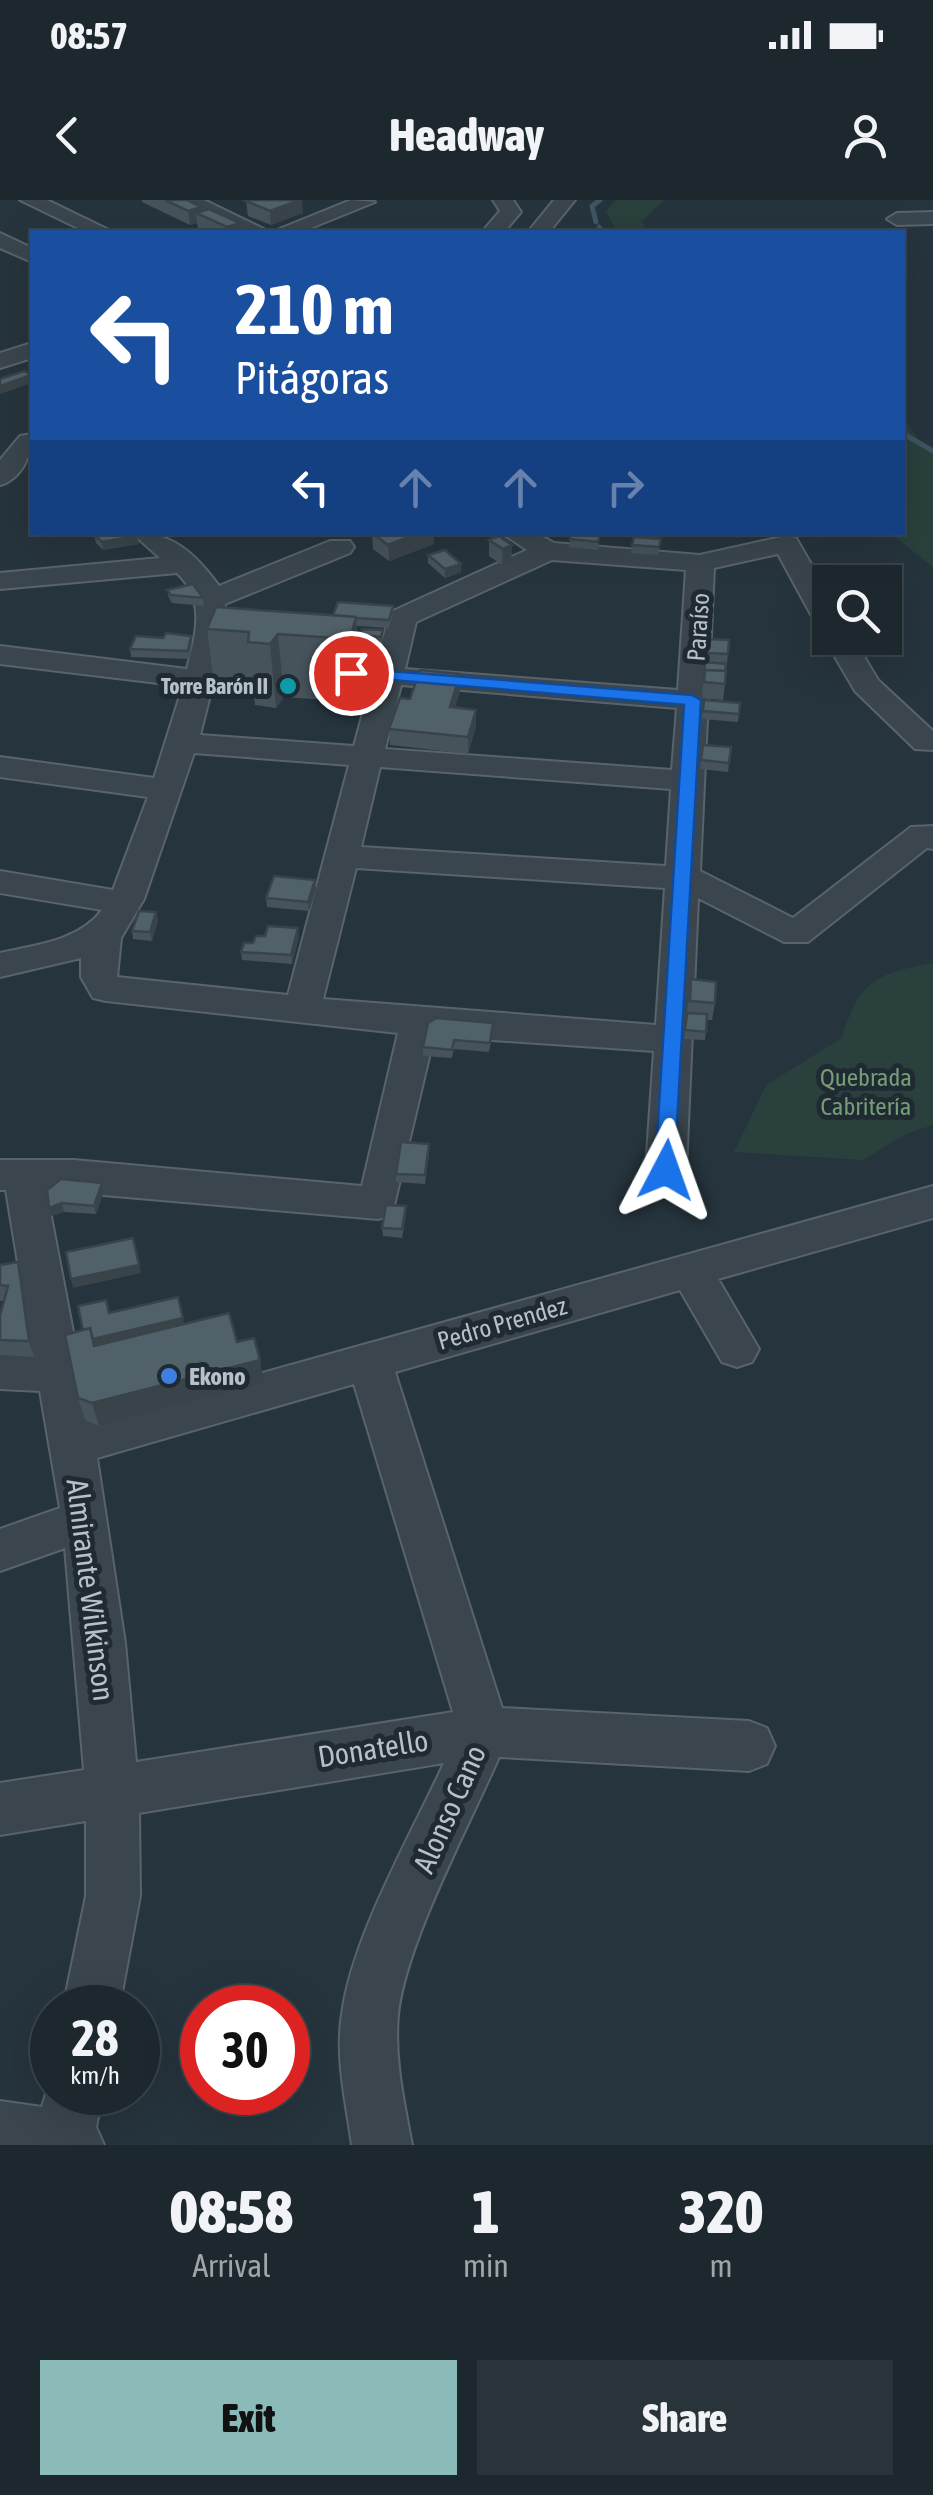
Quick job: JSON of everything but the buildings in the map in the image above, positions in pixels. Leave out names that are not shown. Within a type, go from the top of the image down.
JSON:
[{"type":"street","points":[[30,200],[98,230]]},
{"type":"street","points":[[164,200],[252,230]]},
{"type":"street","points":[[540,230],[565,200]]},
{"type":"street","points":[[288,230],[362,201]]},
{"type":"street","points":[[494,230],[508,206]]},
{"type":"street","points":[[896,219],[933,218]]},
{"type":"street","points":[[0,239],[30,255]]},
{"type":"street","points":[[0,361],[30,351]]},
{"type":"street","points":[[0,477],[30,442],[1,422]]},
{"type":"street","points":[[148,535],[182,564],[212,599],[201,670],[168,790],[98,964],[99,982],[118,994],[419,1022],[675,1040]]},
{"type":"street","points":[[519,535],[548,551],[700,563],[786,544],[812,590]]},
{"type":"street","points":[[212,599],[329,540]]},
{"type":"street","points":[[302,1011],[407,612],[548,551]]},
{"type":"street","name":"Paraíso","points":[[666,1170],[686,878],[700,563]]},
{"type":"street","points":[[0,581],[182,564]]},
{"type":"street","points":[[0,654],[201,670],[240,664]]},
{"type":"street","points":[[849,655],[866,685],[926,742]]},
{"type":"street","points":[[351,673],[692,700]]},
{"type":"street","points":[[182,742],[688,781]]},
{"type":"street","points":[[0,767],[168,790]]},
{"type":"street","points":[[344,856],[686,878],[796,934],[928,837]]},
{"type":"street","points":[[0,882],[116,917]]},
{"type":"street","points":[[0,965],[76,947],[116,917]]},
{"type":"street","points":[[12,1176],[74,1175],[378,1203],[419,1022]]},
{"type":"street","name":"Almirante Wilkinson","points":[[12,1176],[85,1520],[112,1790],[113,1896],[96,1985]]},
{"type":"street","name":"Pedro Prendez","points":[[71,1446],[933,1202]]},
{"type":"street","points":[[690,1270],[737,1349]]},
{"type":"street","name":"Alonso Cano","points":[[370,1360],[484,1732],[388,1950],[370,2012],[368,2060],[382,2145]]},
{"type":"street","points":[[0,1371],[56,1373]]},
{"type":"street","points":[[0,1550],[85,1520]]},
{"type":"street","name":"Donatello","points":[[0,1809],[484,1732],[750,1746]]},
{"type":"street","points":[[0,2132],[69,2130]]},
{"type":"green space","points":[[616,200],[664,200],[642,221],[647,230],[616,230],[606,211]]},
{"type":"green space","points":[[905,419],[918,439],[933,449],[933,567],[893,535],[905,535]]},
{"type":"green space","name":"Quebrada Cabritería","points":[[933,963],[933,1125],[906,1134],[863,1160],[734,1152],[766,1085],[842,1038],[863,991],[884,976]]},
{"type":"waterway","points":[[596,222],[592,206],[600,200]]},
{"type":"waterway","name":"Quebrada Cabritería","points":[[905,435],[933,451]]},
{"type":"place","name":"Torre Barón II","points":[[288,686]]},
{"type":"place","name":"Ekono","points":[[169,1376]]},
{"type":"route","points":[[351,673],[692,700],[686,878],[666,1170]]}]
